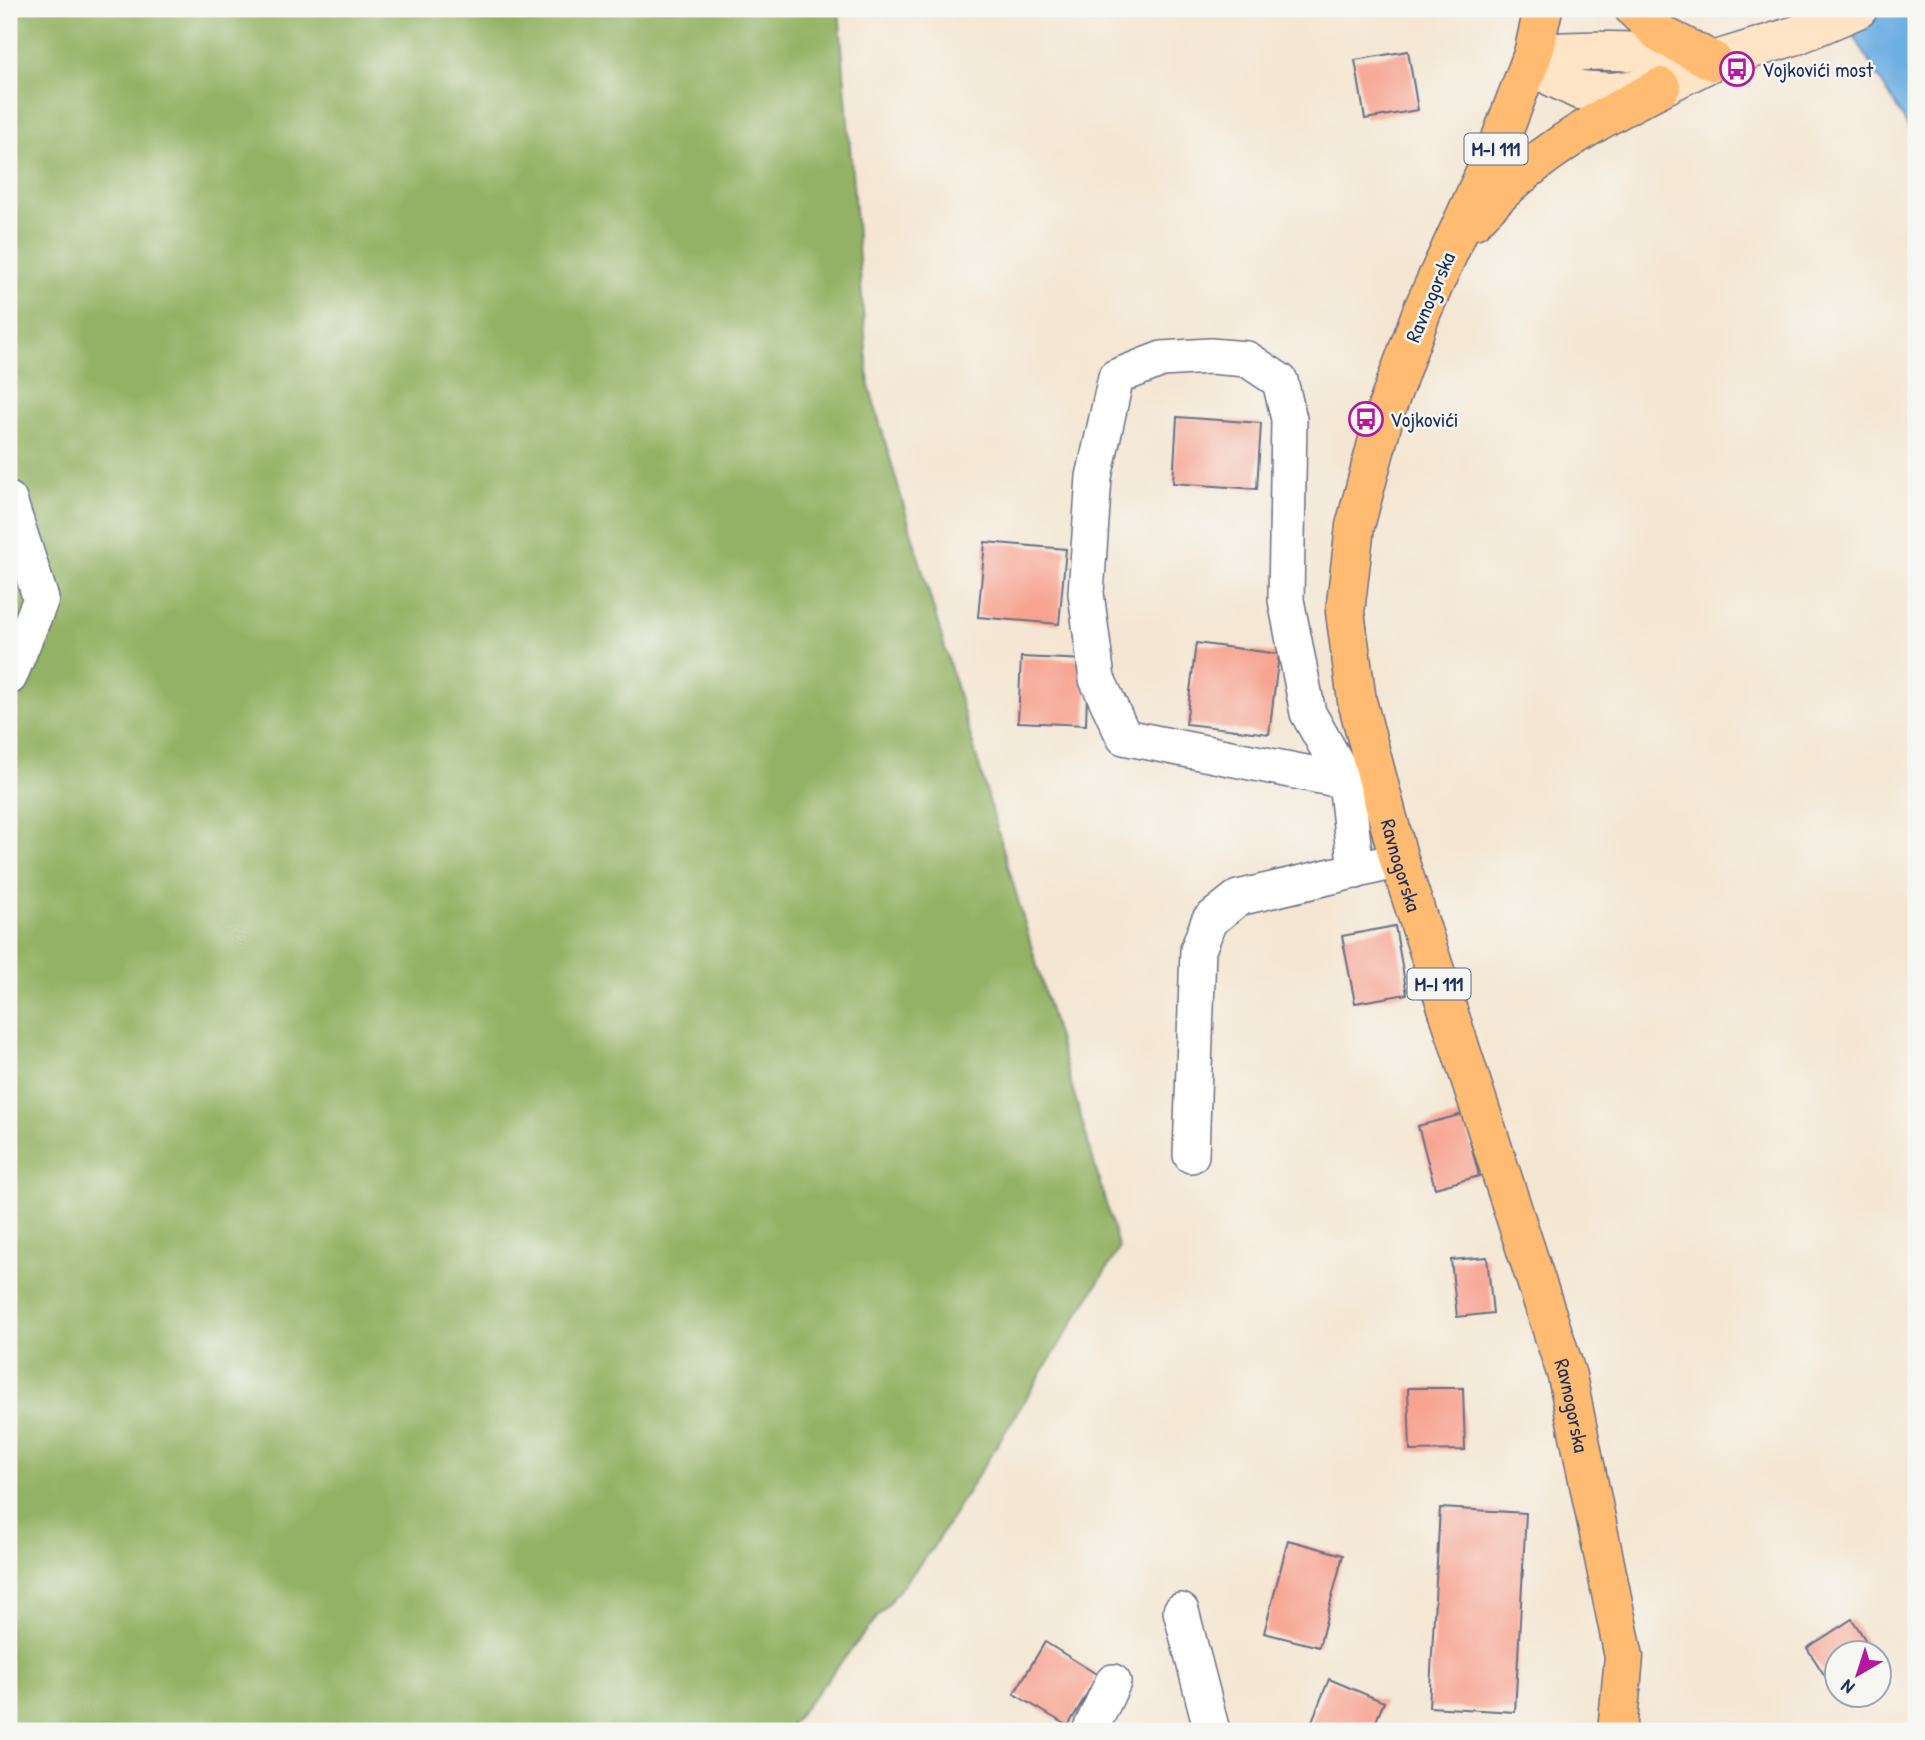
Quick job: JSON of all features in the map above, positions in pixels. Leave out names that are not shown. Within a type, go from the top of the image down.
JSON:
[{"type":"main road","name":"Ravnogorska","points":[[1543,9],[1533,54],[1501,138],[1422,311],[1385,413],[1355,526],[1345,612],[1357,701],[1399,860],[1567,1376],[1625,1657],[1617,1731]]},
{"type":"main road","points":[[1634,9],[1662,35],[1713,61]]},
{"type":"main road","points":[[1453,242],[1498,194],[1542,155],[1598,119],[1713,61],[1797,34],[1858,9]]},
{"type":"main road","points":[[1533,54],[1585,48],[1652,51],[1713,61]]},
{"type":"main road","points":[[1533,54],[1552,77],[1579,90],[1611,92],[1661,87]]},
{"type":"street","points":[[1346,781],[1124,737],[1097,679],[1086,593],[1094,477],[1116,377],[1162,359],[1210,356],[1247,359],[1280,381],[1289,419],[1286,600],[1308,713],[1346,781],[1356,871]]},
{"type":"street","points":[[9,500],[41,599],[9,677]]},
{"type":"street","points":[[1191,1155],[1198,950],[1209,921],[1238,898],[1399,860]]},
{"type":"street","points":[[1181,1611],[1212,1731]]},
{"type":"street","points":[[1090,1731],[1113,1682]]},
{"type":"green space","points":[[9,9],[839,9],[869,386],[1119,1249],[932,1549],[786,1731],[9,1731]]},
{"type":"water","points":[[1838,9],[1916,9],[1916,140]]},
{"type":"building","points":[[1408,51],[1418,110],[1365,119],[1355,60]]},
{"type":"building","points":[[1177,417],[1261,423],[1257,489],[1173,483]]},
{"type":"building","points":[[985,542],[1066,549],[1059,624],[978,617]]},
{"type":"building","points":[[1196,643],[1279,654],[1269,734],[1186,724]]},
{"type":"building","points":[[1021,657],[1088,660],[1086,725],[1018,722]]},
{"type":"building","points":[[1395,926],[1407,994],[1355,1003],[1342,936]]},
{"type":"building","points":[[1463,1114],[1479,1176],[1435,1188],[1418,1126]]},
{"type":"building","points":[[1487,1257],[1493,1313],[1457,1317],[1451,1260]]},
{"type":"building","points":[[1408,1388],[1463,1388],[1465,1450],[1410,1451]]},
{"type":"building","points":[[1440,1508],[1526,1513],[1515,1712],[1429,1707]]},
{"type":"building","points":[[1288,1540],[1343,1555],[1319,1647],[1264,1633]]},
{"type":"building","points":[[1852,1619],[1864,1638],[1824,1638],[1824,1674],[1807,1648]]},
{"type":"building","points":[[1045,1642],[1098,1675],[1068,1726],[1014,1694]]},
{"type":"building","points":[[1329,1679],[1384,1702],[1372,1731],[1308,1731]]},
{"type":"place","name":"Vojkovići most","points":[[1737,69]]},
{"type":"place","name":"Vojkovići","points":[[1366,419]]}]
